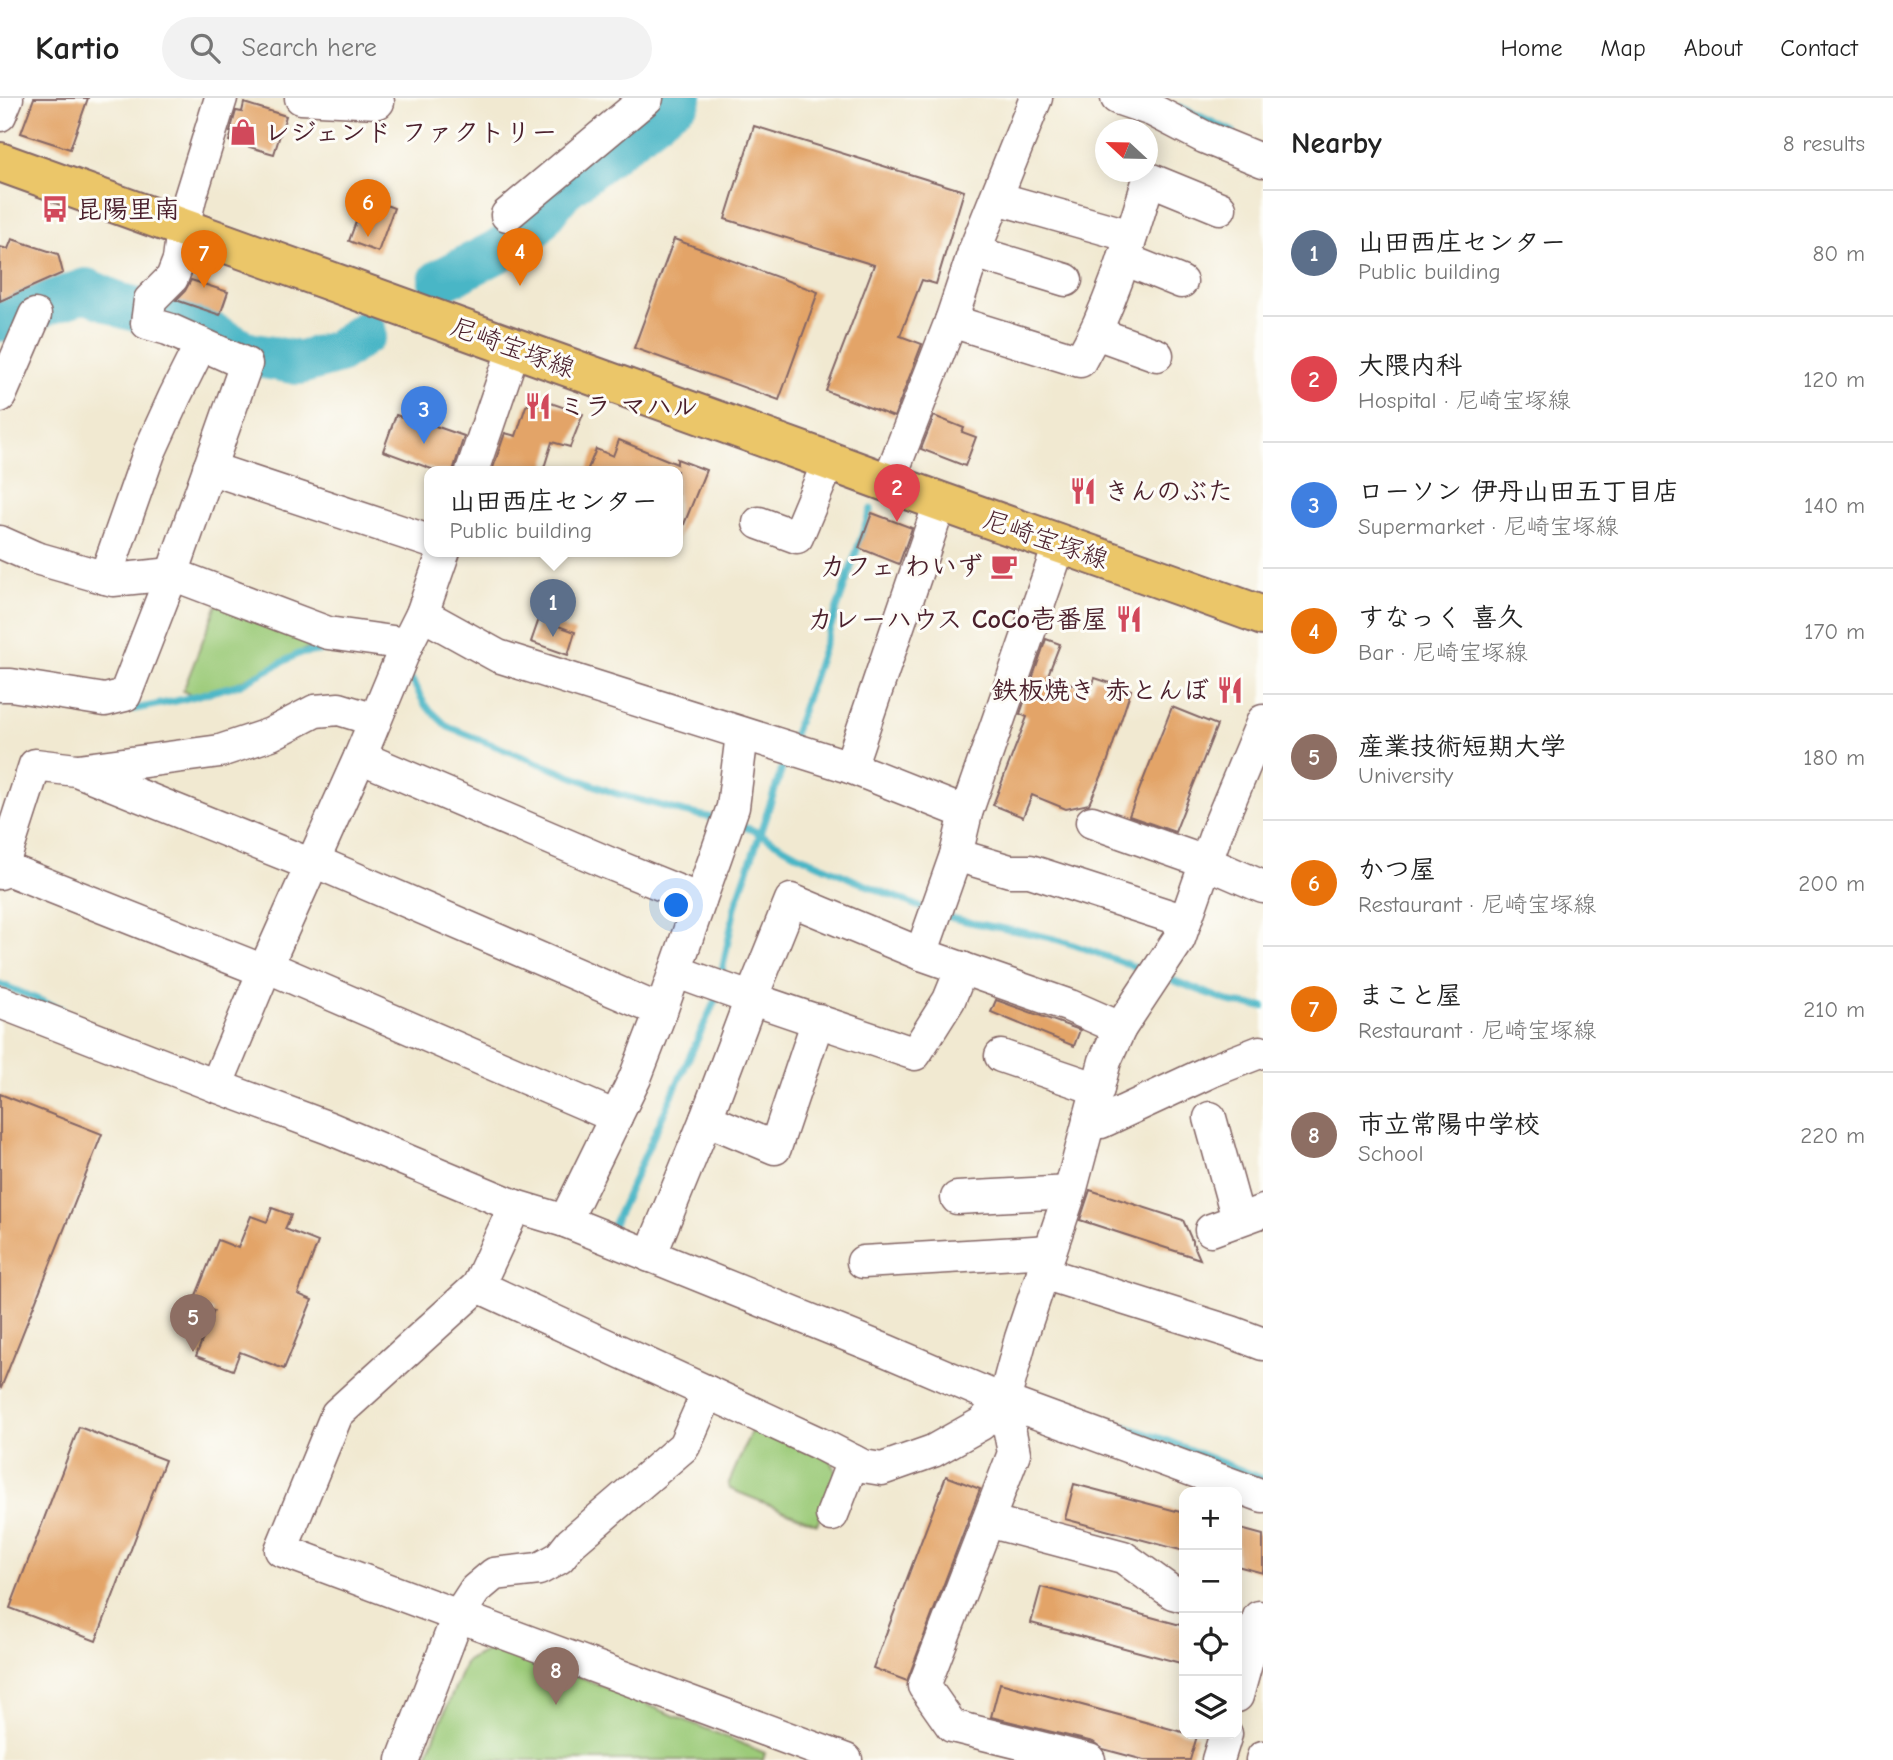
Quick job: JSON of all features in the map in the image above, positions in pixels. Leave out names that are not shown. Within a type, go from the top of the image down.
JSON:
[{"type":"main road","name":"尼崎宝塚線","points":[[0,162],[940,503],[1263,616]]},
{"type":"street","points":[[0,115],[7,98]]},
{"type":"street","points":[[0,685],[105,699],[125,695],[172,575],[246,365],[168,329],[147,323],[150,300],[173,278],[179,260],[190,198],[221,98]]},
{"type":"street","points":[[301,98],[378,102]]},
{"type":"street","points":[[507,215],[647,98]]},
{"type":"street","points":[[888,483],[951,321],[974,253],[1036,98]]},
{"type":"street","points":[[1117,98],[1152,110],[1204,137],[1263,161]]},
{"type":"street","points":[[951,321],[1080,362],[1096,333],[1128,248],[1149,178],[1220,208]]},
{"type":"street","points":[[997,198],[1128,248],[1181,282]]},
{"type":"street","points":[[974,253],[1066,281]]},
{"type":"street","points":[[4,377],[35,315]]},
{"type":"street","points":[[1096,333],[1157,355]]},
{"type":"street","points":[[105,578],[149,453],[201,344]]},
{"type":"street","points":[[474,466],[514,348]]},
{"type":"street","points":[[759,523],[797,537],[829,461]]},
{"type":"street","points":[[209,468],[424,539]]},
{"type":"street","points":[[850,767],[940,503]]},
{"type":"street","points":[[0,542],[36,558],[113,580],[172,575],[400,659]]},
{"type":"street","points":[[921,954],[956,855],[966,813],[1060,543]]},
{"type":"street","points":[[216,1086],[400,659],[422,614],[442,557]]},
{"type":"street","points":[[422,614],[498,656],[850,767],[966,813]]},
{"type":"street","points":[[375,720],[339,709],[315,711],[271,734],[220,751],[76,770],[35,765],[1,870],[265,969],[616,1117]]},
{"type":"street","points":[[1089,1760],[952,1726],[924,1686],[1014,1453],[1004,1401],[1021,1338],[1070,1192],[1105,1061],[1120,1028],[1178,939],[1217,831],[1263,721]]},
{"type":"street","points":[[565,1221],[635,1077],[661,1011],[733,807],[742,734]]},
{"type":"street","points":[[360,757],[700,900]]},
{"type":"street","points":[[76,770],[313,863],[661,1011]]},
{"type":"street","points":[[1092,822],[1205,862],[1263,887]]},
{"type":"street","points":[[956,855],[1010,871],[1030,870],[1185,921]]},
{"type":"street","points":[[650,1256],[791,900],[921,954],[1070,1006],[1120,1028]]},
{"type":"street","points":[[675,971],[915,1054],[949,1000],[962,968]]},
{"type":"street","points":[[0,1002],[329,1128],[516,1206],[565,1221],[1004,1401],[1263,1496]]},
{"type":"street","points":[[706,1119],[775,1148],[818,1020]]},
{"type":"street","points":[[1089,1119],[1101,1122],[1208,1061],[1260,1052]]},
{"type":"street","points":[[1001,1056],[1098,1088]]},
{"type":"street","points":[[1210,1118],[1237,1220]]},
{"type":"street","points":[[957,1198],[1070,1192]]},
{"type":"street","points":[[516,1206],[478,1286],[337,1414],[281,1550],[458,1616],[801,1752],[846,1760]]},
{"type":"street","points":[[863,1262],[1047,1262],[1263,1344]]},
{"type":"street","points":[[478,1286],[863,1466],[882,1469],[933,1451],[982,1424],[1004,1401]]},
{"type":"street","points":[[403,1760],[458,1616],[475,1590],[494,1574],[539,1569],[559,1558],[571,1543],[684,1446],[708,1392]]},
{"type":"street","points":[[832,1515],[853,1461]]},
{"type":"street","points":[[988,1521],[1123,1557],[1179,1595]]},
{"type":"street","points":[[1241,1676],[1253,1615]]},
{"type":"street","points":[[1218,1760],[1224,1739]]},
{"type":"green space","points":[[219,599],[318,643],[239,682],[191,695],[183,691]]},
{"type":"green space","points":[[755,1422],[831,1460],[837,1474],[817,1524],[730,1489],[728,1485]]},
{"type":"green space","points":[[500,1644],[765,1753],[763,1760],[425,1760],[466,1661]]},
{"type":"building","points":[[34,98],[88,98],[70,149],[21,133]]},
{"type":"building","points":[[244,103],[286,116],[274,154],[229,141],[236,111],[242,112]]},
{"type":"building","points":[[754,126],[964,191],[936,284],[922,280],[900,336],[922,344],[894,417],[826,391],[874,265],[725,219]]},
{"type":"building","points":[[365,197],[394,208],[378,252],[349,241]]},
{"type":"building","points":[[12,239],[58,254],[63,273],[0,301],[0,247],[8,249]]},
{"type":"building","points":[[674,239],[818,292],[779,400],[634,348]]},
{"type":"building","points":[[191,280],[228,292],[220,315],[176,300]]},
{"type":"building","points":[[539,399],[583,414],[570,447],[552,442],[545,466],[494,466],[505,433],[516,436],[526,406]]},
{"type":"building","points":[[396,415],[464,436],[455,466],[424,466],[383,451]]},
{"type":"building","points":[[934,416],[964,428],[962,432],[976,437],[965,466],[921,449]]},
{"type":"building","points":[[619,440],[677,464],[677,459],[706,470],[683,527],[683,466],[589,466],[596,449],[613,456]]},
{"type":"building","points":[[872,513],[912,528],[899,564],[859,548]]},
{"type":"building","points":[[539,619],[575,632],[568,655],[531,642]]},
{"type":"building","points":[[1046,639],[1060,644],[1048,675],[1090,691],[1095,678],[1131,690],[1106,766],[1089,804],[1066,809],[1032,795],[1023,817],[993,805],[1027,717],[1020,714]]},
{"type":"building","points":[[1172,707],[1217,725],[1175,832],[1129,816]]},
{"type":"building","points":[[996,1000],[1080,1030],[1074,1046],[991,1012]]},
{"type":"building","points":[[0,1094],[102,1134],[1,1388],[0,1387]]},
{"type":"building","points":[[1090,1190],[1183,1220],[1200,1259],[1080,1220]]},
{"type":"building","points":[[272,1208],[291,1215],[285,1229],[318,1242],[298,1294],[312,1300],[284,1369],[240,1352],[233,1370],[196,1356],[214,1311],[193,1303],[218,1240],[238,1248],[251,1216],[267,1222]]},
{"type":"building","points":[[79,1427],[165,1460],[96,1641],[10,1608]]},
{"type":"building","points":[[946,1476],[980,1489],[907,1681],[873,1668]]},
{"type":"building","points":[[1074,1484],[1179,1512],[1179,1550],[1065,1519]]},
{"type":"building","points":[[1242,1529],[1263,1535],[1263,1573],[1242,1567]]},
{"type":"building","points":[[1041,1587],[1179,1625],[1179,1663],[1031,1623]]},
{"type":"building","points":[[1000,1683],[1179,1731],[1179,1739],[1196,1739],[1190,1760],[1144,1760],[1103,1749],[1093,1742],[991,1717]]},
{"type":"waterway","points":[[440,281],[498,251],[533,227],[562,190],[680,98]]},
{"type":"waterway","points":[[1180,107],[1233,132]]},
{"type":"waterway","points":[[0,320],[86,290],[125,307],[167,317],[208,332],[248,354],[299,363],[338,352],[365,333]]},
{"type":"waterway","points":[[792,740],[871,509]]},
{"type":"waterway","points":[[123,709],[176,701],[241,684],[298,654],[338,648]]},
{"type":"waterway","points":[[403,672],[412,680],[425,705],[448,727],[614,793],[719,819]]},
{"type":"waterway","points":[[0,701],[20,702]]},
{"type":"waterway","points":[[720,981],[735,907],[787,754]]},
{"type":"waterway","points":[[734,824],[753,830],[798,855],[854,880],[927,910]]},
{"type":"waterway","points":[[942,915],[1058,940],[1149,972]]},
{"type":"waterway","points":[[1164,977],[1233,1003],[1263,1007]]},
{"type":"waterway","points":[[0,984],[61,1009]]},
{"type":"waterway","points":[[611,1230],[717,996]]},
{"type":"waterway","points":[[1048,1401],[1160,1438],[1263,1479]]},
{"type":"place","name":"レジェンド ファクトリー","points":[[243,132]]},
{"type":"place","name":"昆陽里南","points":[[55,209]]},
{"type":"place","name":"かつ屋","points":[[368,237]]},
{"type":"place","name":"すなっく 喜久","points":[[520,286]]},
{"type":"place","name":"まこと屋","points":[[204,288]]},
{"type":"place","name":"ミラ マハル","points":[[538,406]]},
{"type":"place","name":"ローソン 伊丹山田五丁目店","points":[[424,444]]},
{"type":"place","name":"きんのぶた","points":[[1083,491]]},
{"type":"place","name":"大隈内科","points":[[897,522]]},
{"type":"place","name":"カフェ わいず","points":[[1004,566]]},
{"type":"place","name":"カレーハウス CoCo壱番屋","points":[[1129,619]]},
{"type":"place","name":"山田西庄センター","points":[[553,637]]},
{"type":"place","name":"鉄板焼き 赤とんぼ","points":[[1230,690]]},
{"type":"place","name":"産業技術短期大学","points":[[193,1352]]},
{"type":"place","name":"市立常陽中学校","points":[[556,1705]]}]
